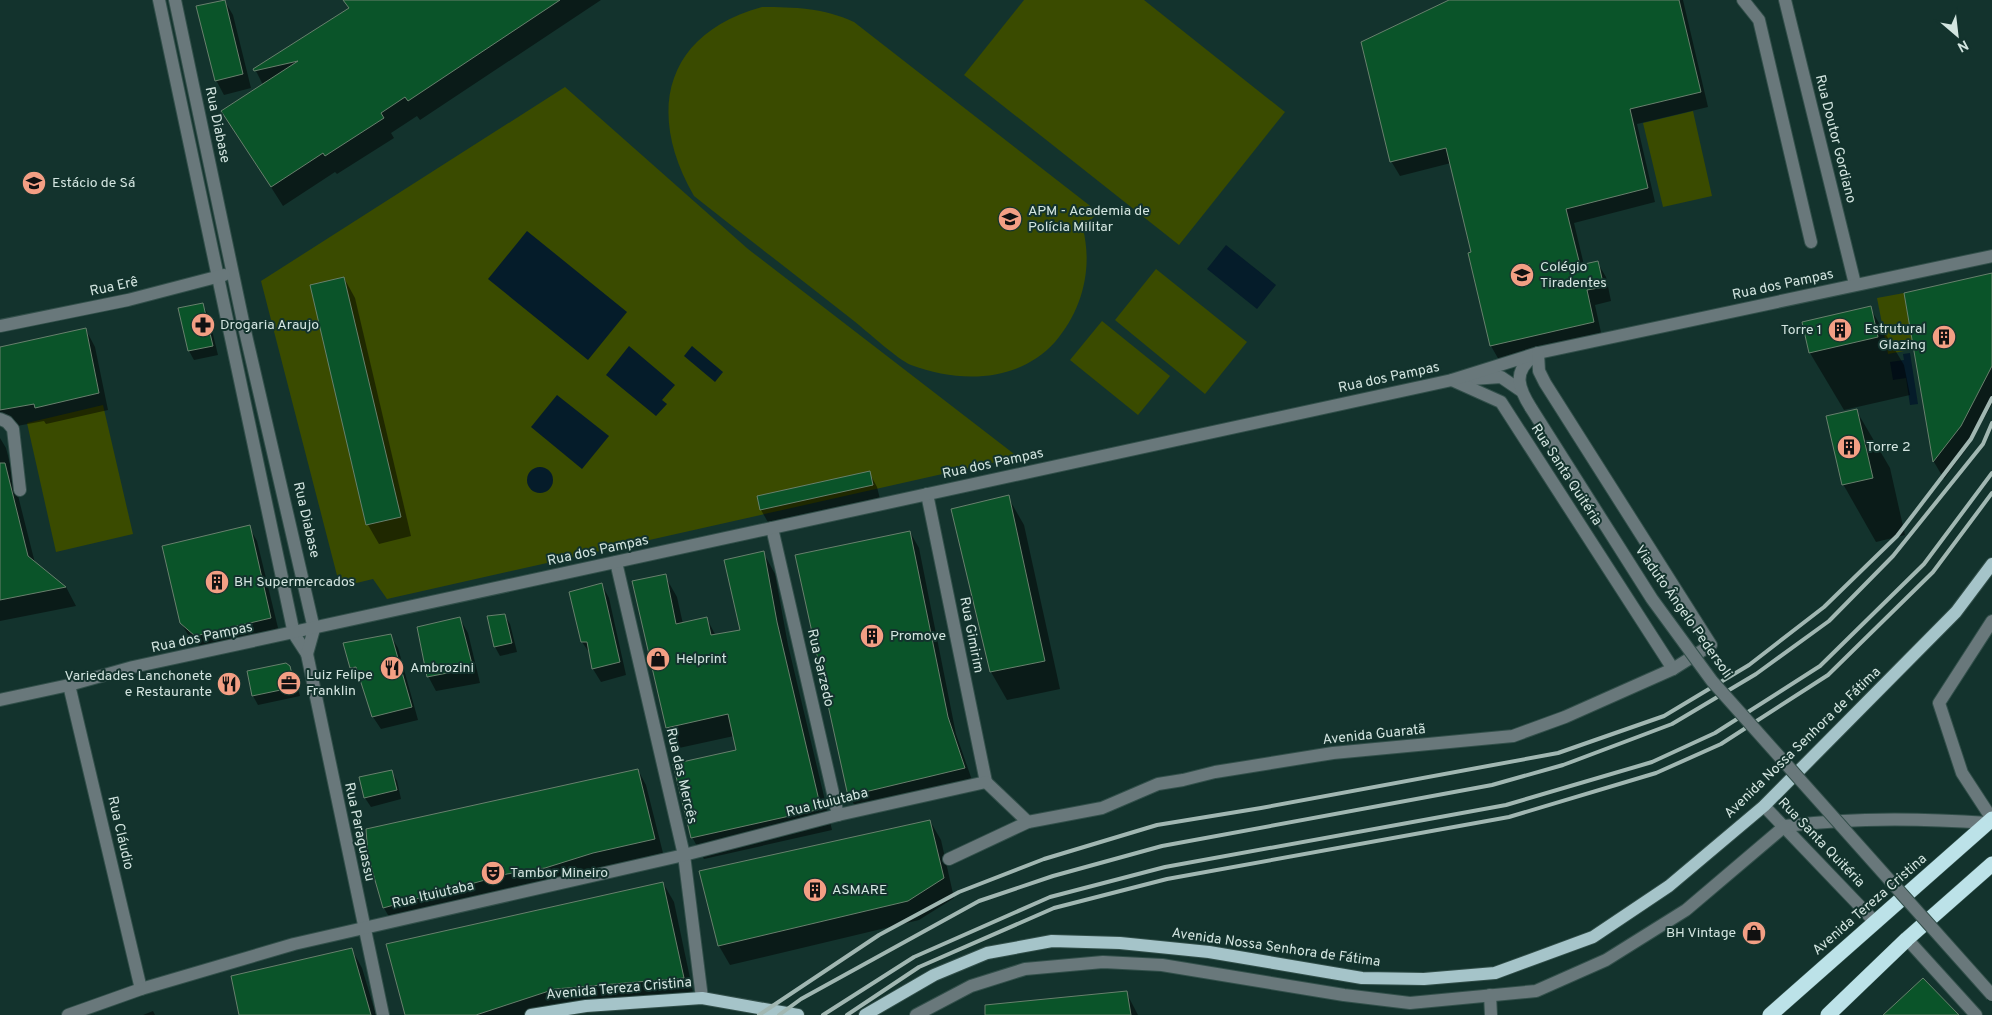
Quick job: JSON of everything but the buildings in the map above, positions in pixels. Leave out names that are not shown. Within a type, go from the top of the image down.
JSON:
[{"type":"highway","name":"Avenida Tereza Cristina","points":[[1770,1015],[1991,821]]},
{"type":"highway","points":[[1828,1015],[1907,939],[1992,864]]},
{"type":"main road","name":"Avenida Nossa Senhora de Fátima","points":[[865,1015],[934,975],[987,952],[1052,941],[1120,943],[1209,952],[1362,978],[1424,979],[1495,972],[1593,937],[1669,886],[1764,806],[1956,612],[1992,564]]},
{"type":"main road","name":"Avenida Tereza Cristina","points":[[531,1015],[586,1006],[702,998],[798,1015]]},
{"type":"street","points":[[158,0],[294,634],[307,654]]},
{"type":"street","name":"Rua Diabase","points":[[175,0],[314,630],[307,654]]},
{"type":"street","points":[[1743,0],[1759,20],[1811,242]]},
{"type":"street","name":"Rua Doutor Gordiano","points":[[1786,0],[1855,284]]},
{"type":"street","name":"Rua dos Pampas","points":[[0,700],[70,685],[133,667],[314,630],[616,562],[1452,380],[1538,353],[1992,256]]},
{"type":"street","name":"Rua Erê","points":[[0,326],[128,300],[234,273]]},
{"type":"street","points":[[1520,390],[1519,372],[1526,362],[1538,353]]},
{"type":"street","name":"Avenida Guaratã","points":[[949,859],[1028,822],[1102,808],[1158,784],[1215,772],[1333,753],[1513,736],[1565,717],[1673,668],[1711,645],[1545,383],[1539,371],[1538,353]]},
{"type":"street","name":"Rua Santa Quitéria","points":[[1452,380],[1500,377],[1520,390],[1531,408]]},
{"type":"street","name":"Rua Santa Quitéria","points":[[1452,380],[1501,402],[1673,668]]},
{"type":"street","name":"Viaduto Ângelo Pedersoli","points":[[1531,408],[1652,599],[1712,681],[1777,757],[1992,995]]},
{"type":"street","points":[[0,419],[8,422],[12,429],[20,490]]},
{"type":"street","name":"Rua Gimirim","points":[[927,494],[986,782]]},
{"type":"street","name":"Rua Sarzedo","points":[[772,528],[838,815]]},
{"type":"street","name":"Rua das Mercês","points":[[616,562],[684,855],[702,998]]},
{"type":"street","points":[[1991,821],[1962,772],[1938,703],[1992,621]]},
{"type":"street","name":"Rua Paraguassu","points":[[307,654],[383,1015]]},
{"type":"street","name":"Rua Cláudio","points":[[70,685],[141,989]]},
{"type":"street","points":[[986,782],[1028,822]]},
{"type":"street","name":"Rua Ituiutaba","points":[[68,1015],[141,989],[294,944],[363,926],[684,855],[838,815],[986,782]]},
{"type":"street","name":"Rua Santa Quitéria","points":[[1764,806],[1876,923]]},
{"type":"street","points":[[916,1015],[971,986],[1025,969],[1103,962],[1162,965],[1410,1004],[1536,991],[1606,960],[1686,910],[1785,826],[1830,820],[1926,818],[1991,821]]},
{"type":"street","points":[[1907,939],[1976,1015]]},
{"type":"street","points":[[1490,995],[1492,1015]]},
{"type":"green space","points":[[1024,0],[1144,0],[1285,112],[1179,245],[964,75]]},
{"type":"green space","points":[[762,7],[820,11],[854,22],[1098,212],[1083,229],[1087,259],[1086,274],[1078,303],[1064,330],[1055,342],[1040,355],[1024,365],[1006,372],[987,376],[949,375],[911,365],[694,196],[679,165],[671,135],[669,107],[673,80],[685,57],[703,36],[729,19]]},
{"type":"green space","points":[[565,87],[748,249],[1018,457],[387,599],[373,579],[340,587],[261,281]]},
{"type":"green space","points":[[1693,111],[1712,196],[1663,207],[1643,123]]},
{"type":"green space","points":[[1156,269],[1247,342],[1205,394],[1115,320]]},
{"type":"green space","points":[[1904,293],[1915,349],[1888,354],[1877,298]]},
{"type":"green space","points":[[1102,321],[1170,376],[1138,415],[1070,360]]},
{"type":"green space","points":[[103,405],[133,534],[56,552],[27,423]]},
{"type":"water","points":[[527,231],[627,312],[588,360],[488,279]]},
{"type":"water","points":[[1226,245],[1276,285],[1257,309],[1207,269]]},
{"type":"water","points":[[629,346],[675,385],[662,400],[667,404],[656,416],[606,375]]},
{"type":"water","points":[[692,346],[723,372],[715,382],[684,356]]},
{"type":"water","points":[[1910,353],[1918,404],[1910,405],[1906,378],[1893,380],[1890,362],[1904,360],[1903,354]]},
{"type":"water","points":[[557,395],[609,436],[582,469],[531,427]]},
{"type":"water","points":[[540,467],[549,471],[553,480],[549,489],[540,493],[531,489],[527,480],[531,471]]},
{"type":"railway","points":[[759,1015],[879,935],[959,892],[1044,859],[1157,825],[1261,808],[1558,753],[1664,716],[1749,665],[1824,607],[1897,536],[1971,439],[1992,398]]},
{"type":"railway","points":[[779,1015],[801,999],[979,901],[1053,876],[1162,846],[1492,785],[1563,765],[1672,724],[1756,674],[1829,621],[1893,556],[1983,444],[1992,423]]},
{"type":"railway","points":[[823,1015],[914,957],[1050,897],[1165,867],[1506,805],[1652,762],[1715,733],[1820,666],[1924,564],[1992,473]]},
{"type":"railway","points":[[847,1015],[919,967],[1054,908],[1167,879],[1509,817],[1656,773],[1721,744],[1828,675],[1933,572],[1992,493]]},
{"type":"place","name":"Estácio de Sá","points":[[34,183]]},
{"type":"place","name":"APM - Academia de Polícia Militar","points":[[1010,219]]},
{"type":"place","name":"Colégio Tiradentes","points":[[1522,275]]},
{"type":"place","name":"Drogaria Araujo","points":[[203,325]]},
{"type":"place","name":"Torre 1","points":[[1840,330]]},
{"type":"place","name":"Estrutural Glazing","points":[[1944,337]]},
{"type":"place","name":"Torre 2","points":[[1849,447]]},
{"type":"place","name":"BH Supermercados","points":[[217,582]]},
{"type":"place","name":"Promove","points":[[872,636]]},
{"type":"place","name":"Helprint","points":[[658,659]]},
{"type":"place","name":"Ambrozini","points":[[392,668]]},
{"type":"place","name":"Luiz Felipe Franklin","points":[[289,683]]},
{"type":"place","name":"Variedades Lanchonete e Restaurante","points":[[229,684]]},
{"type":"place","name":"Tambor Mineiro","points":[[493,873]]},
{"type":"place","name":"ASMARE","points":[[815,890]]},
{"type":"place","name":"BH Vintage","points":[[1754,933]]}]
